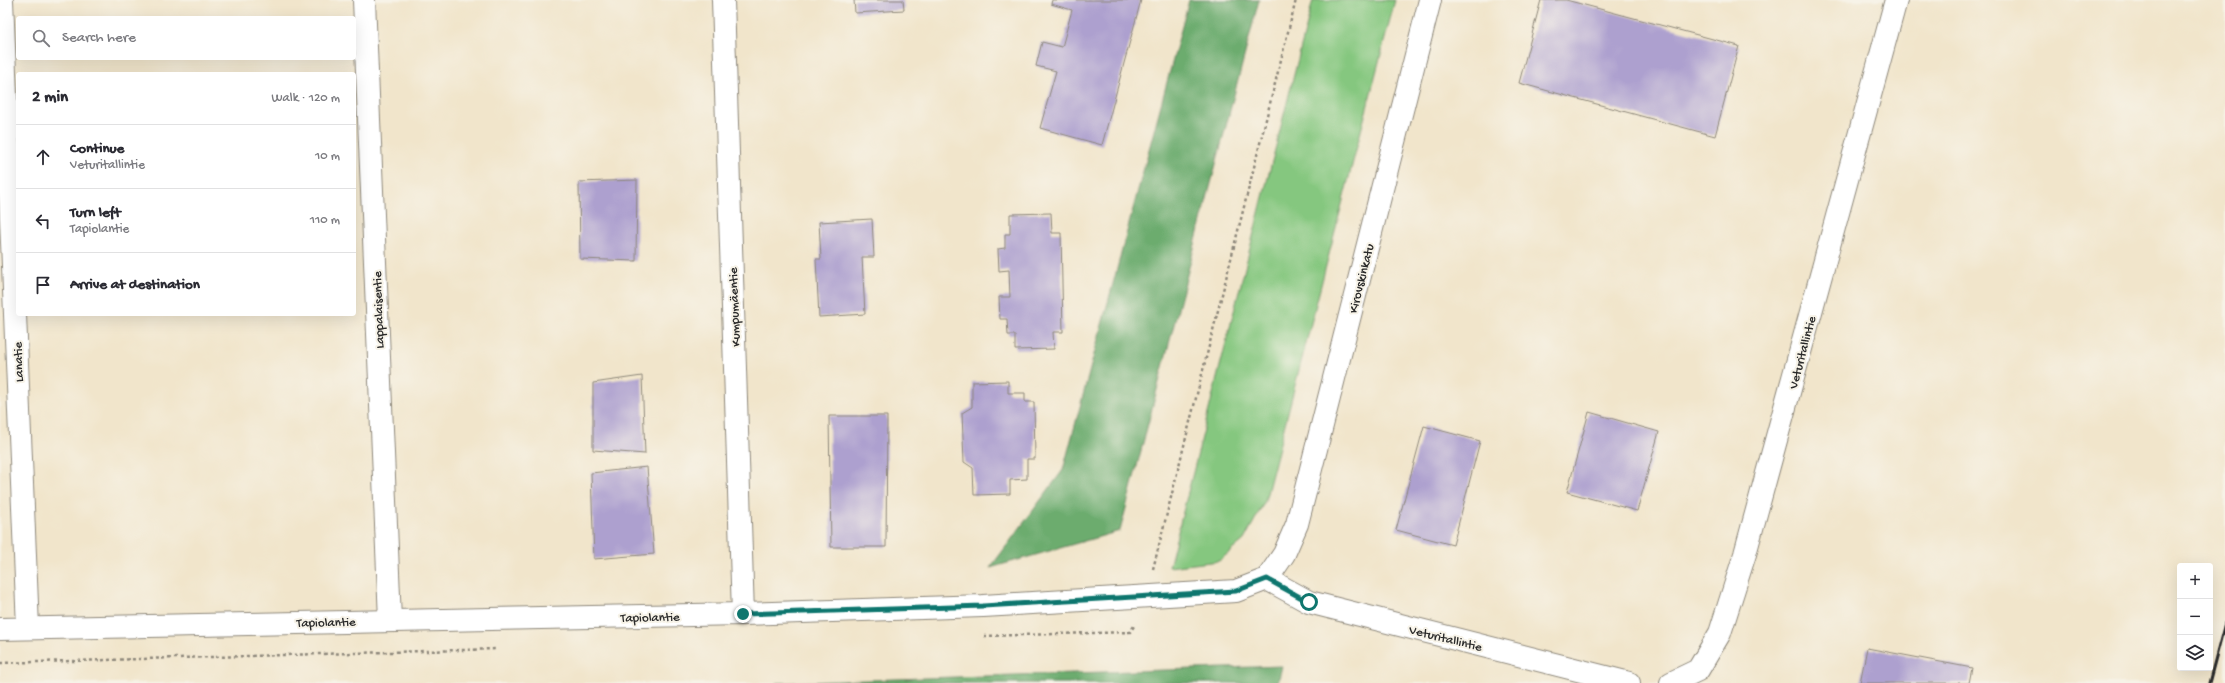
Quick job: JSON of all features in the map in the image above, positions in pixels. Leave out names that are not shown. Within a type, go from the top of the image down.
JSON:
[{"type":"street","name":"Lanatie","points":[[2,0],[28,628]]},
{"type":"street","name":"Lappalaisentie","points":[[364,0],[390,620]]},
{"type":"street","name":"Kumpumäentie","points":[[724,0],[743,614]]},
{"type":"street","name":"Kirovskinkatu","points":[[1267,579],[1284,554],[1297,524],[1430,0]]},
{"type":"street","name":"Veturitallintie","points":[[1671,683],[1698,670],[1720,633],[1747,547],[1896,0]]},
{"type":"street","name":"Tapiolantie","points":[[0,629],[743,614],[983,606],[1236,591],[1267,579]]},
{"type":"street","name":"Veturitallintie","points":[[1267,579],[1309,602],[1629,683]]},
{"type":"path","points":[[1146,596],[1296,0]]},
{"type":"green space","points":[[1189,0],[1259,0],[1120,531],[990,568],[1063,470]]},
{"type":"green space","points":[[1313,0],[1395,0],[1265,501],[1244,540],[1219,561],[1169,567]]},
{"type":"green space","points":[[1282,666],[1278,683],[776,683]]},
{"type":"building","points":[[854,0],[903,0],[904,10],[855,13]]},
{"type":"building","points":[[1052,0],[1141,0],[1102,145],[1040,128],[1056,71],[1036,66],[1042,42],[1062,47],[1072,10],[1051,4]]},
{"type":"building","points":[[1541,0],[1566,0],[1739,46],[1715,136],[1519,83]]},
{"type":"building","points":[[637,180],[636,261],[580,259],[579,182]]},
{"type":"building","points":[[1051,213],[1052,233],[1061,233],[1063,332],[1053,332],[1054,349],[1015,350],[1015,335],[1008,335],[1007,319],[1000,319],[999,297],[1010,297],[1009,270],[999,271],[998,249],[1005,248],[1005,234],[1010,234],[1010,214]]},
{"type":"building","points":[[872,219],[874,257],[862,257],[865,314],[819,317],[816,259],[821,259],[819,222]]},
{"type":"building","points":[[642,376],[645,454],[593,450],[593,383]]},
{"type":"building","points":[[1008,381],[1008,393],[1025,393],[1025,402],[1034,402],[1035,459],[1027,459],[1027,479],[1010,480],[1010,494],[974,495],[973,468],[964,462],[962,413],[972,407],[972,382]]},
{"type":"building","points":[[1589,412],[1659,432],[1637,511],[1567,492]]},
{"type":"building","points":[[829,416],[887,416],[886,547],[831,547]]},
{"type":"building","points":[[1424,426],[1480,441],[1453,545],[1396,530]]},
{"type":"building","points":[[647,467],[654,554],[594,559],[591,473]]},
{"type":"building","points":[[1867,648],[1972,668],[1969,683],[1860,683]]},
{"type":"railway","points":[[2209,683],[2225,623]]},
{"type":"route","points":[[743,614],[983,606],[1236,591],[1267,579],[1309,602]]}]
